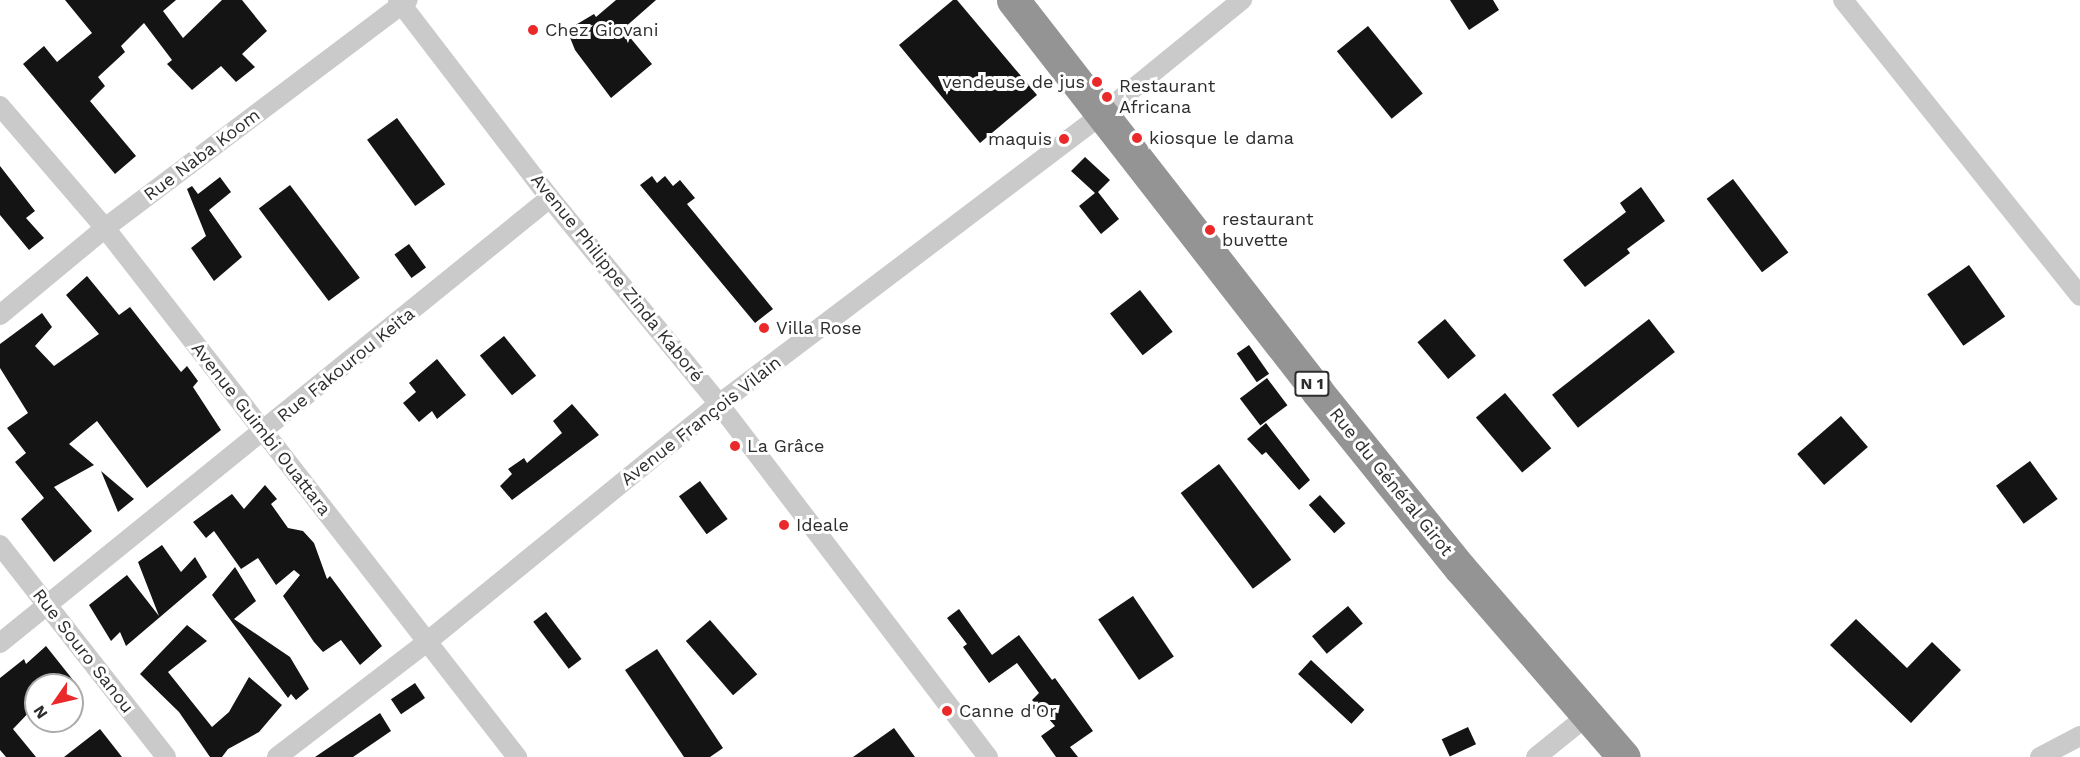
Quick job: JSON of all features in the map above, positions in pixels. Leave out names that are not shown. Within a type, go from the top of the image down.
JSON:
[{"type":"highway","name":"Rue du Général Girot","points":[[1013,0],[1317,390],[1460,567],[1623,757]]},
{"type":"street","name":"Avenue François Vilain","points":[[277,757],[429,641],[719,404],[1102,114],[1242,0]]},
{"type":"street","points":[[1843,0],[2080,296]]},
{"type":"street","name":"Avenue Philippe Zinda Kaboré","points":[[403,2],[550,198],[719,404],[988,757]]},
{"type":"street","name":"Rue Naba Koom","points":[[0,315],[105,228],[403,2]]},
{"type":"street","name":"Avenue Guimbi Ouattara","points":[[0,106],[105,228],[263,433],[429,641],[517,757]]},
{"type":"street","name":"Rue Fakourou Keita","points":[[0,642],[263,433],[550,198]]},
{"type":"street","name":"Rue Souro Sanou","points":[[0,545],[166,757]]},
{"type":"street","points":[[1536,757],[1588,715]]},
{"type":"street","points":[[2040,757],[2080,736]]},
{"type":"building","points":[[65,0],[176,0],[163,11],[183,38],[222,0],[242,0],[267,31],[242,54],[255,67],[236,82],[221,66],[192,90],[167,64],[172,60],[144,23],[121,46],[125,52],[98,77],[105,86],[90,101],[136,156],[115,174],[23,64],[44,46],[57,62],[92,33]]},
{"type":"building","points":[[616,0],[656,0],[623,29],[652,64],[611,98],[575,50],[567,30],[594,14],[596,17]]},
{"type":"building","points":[[953,0],[957,0],[1037,95],[980,143],[899,45]]},
{"type":"building","points":[[1450,0],[1493,0],[1499,10],[1469,30]]},
{"type":"building","points":[[1368,26],[1423,94],[1392,119],[1337,51]]},
{"type":"building","points":[[397,118],[445,184],[415,206],[367,140]]},
{"type":"building","points":[[1085,157],[1110,180],[1098,192],[1119,219],[1101,234],[1079,206],[1095,193],[1071,171]]},
{"type":"building","points":[[0,166],[35,211],[26,218],[44,238],[29,250],[0,215]]},
{"type":"building","points":[[652,176],[657,183],[665,176],[673,186],[680,180],[695,198],[687,204],[773,309],[755,323],[640,185]]},
{"type":"building","points":[[220,177],[231,192],[209,210],[242,257],[214,281],[191,248],[206,236],[187,189],[192,186],[198,194]]},
{"type":"building","points":[[1733,179],[1788,252],[1762,272],[1707,199]]},
{"type":"building","points":[[290,185],[360,278],[329,301],[259,208]]},
{"type":"building","points":[[1641,187],[1665,221],[1627,249],[1630,253],[1585,287],[1563,260],[1626,212],[1620,203]]},
{"type":"building","points":[[409,244],[426,267],[411,278],[394,255]]},
{"type":"building","points":[[1969,265],[2005,317],[1963,346],[1927,294]]},
{"type":"building","points":[[87,276],[119,315],[130,307],[181,372],[187,366],[198,381],[193,387],[221,430],[147,488],[97,421],[69,444],[94,465],[54,487],[92,531],[54,562],[21,519],[44,498],[15,462],[26,453],[7,428],[28,413],[0,368],[0,344],[42,313],[52,327],[35,346],[54,366],[99,334],[66,295]]},
{"type":"building","points":[[1140,290],[1173,332],[1143,355],[1110,313]]},
{"type":"building","points":[[1445,319],[1476,356],[1448,379],[1417,342]]},
{"type":"building","points":[[1649,319],[1675,352],[1578,428],[1552,395]]},
{"type":"building","points":[[504,336],[536,376],[512,395],[480,356]]},
{"type":"building","points":[[1249,345],[1269,374],[1257,382],[1237,354]]},
{"type":"building","points":[[437,359],[466,395],[437,419],[432,411],[419,422],[403,403],[416,392],[409,383]]},
{"type":"building","points":[[1267,378],[1287,405],[1260,426],[1240,398]]},
{"type":"building","points":[[1505,393],[1551,448],[1522,473],[1476,417]]},
{"type":"building","points":[[572,404],[599,435],[512,500],[500,486],[512,474],[508,469],[524,458],[527,463],[562,433],[553,421]]},
{"type":"building","points":[[1841,416],[1868,447],[1824,485],[1797,454]]},
{"type":"building","points":[[1266,423],[1310,480],[1299,490],[1266,452],[1262,455],[1247,439]]},
{"type":"building","points":[[2030,461],[2058,499],[2024,524],[1996,486]]},
{"type":"building","points":[[1219,464],[1291,560],[1253,589],[1181,493]]},
{"type":"building","points":[[101,471],[134,499],[118,512]]},
{"type":"building","points":[[700,481],[728,519],[707,534],[679,496]]},
{"type":"building","points":[[265,485],[277,499],[271,504],[288,528],[303,531],[314,543],[327,579],[330,576],[382,646],[360,665],[341,640],[323,652],[283,596],[300,575],[294,570],[276,585],[258,558],[241,569],[214,531],[206,538],[193,522],[232,494],[244,509]]},
{"type":"building","points":[[1320,495],[1345,523],[1334,533],[1309,505]]},
{"type":"building","points":[[162,545],[181,572],[195,557],[207,577],[126,646],[120,632],[111,641],[89,605],[127,575],[159,616],[138,562]]},
{"type":"building","points":[[235,567],[256,601],[234,619],[290,657],[309,689],[296,700],[291,694],[288,698],[212,595]]},
{"type":"building","points":[[1133,596],[1174,657],[1139,680],[1098,619]]},
{"type":"building","points":[[1348,606],[1363,624],[1327,654],[1312,636]]},
{"type":"building","points":[[959,609],[992,655],[1019,635],[1052,680],[1055,678],[1093,731],[1070,747],[1078,757],[1056,757],[1041,736],[1055,726],[1032,700],[1039,693],[1017,663],[989,683],[963,647],[967,644],[947,618]]},
{"type":"building","points":[[546,612],[582,659],[569,669],[533,622]]},
{"type":"building","points":[[1856,619],[1907,668],[1932,642],[1961,670],[1911,723],[1830,645]]},
{"type":"building","points":[[710,620],[757,674],[733,695],[686,641]]},
{"type":"building","points":[[187,625],[207,641],[168,672],[212,727],[229,712],[249,677],[282,705],[259,732],[228,749],[222,757],[210,757],[179,712],[140,674]]},
{"type":"building","points":[[46,646],[67,673],[24,673],[24,718],[13,729],[36,757],[6,757],[0,750],[0,678],[24,659],[26,664]]},
{"type":"building","points":[[657,649],[723,748],[710,757],[684,757],[625,670]]},
{"type":"building","points":[[1311,660],[1364,710],[1351,724],[1298,674]]},
{"type":"building","points":[[415,683],[425,698],[401,714],[391,699]]},
{"type":"building","points":[[380,713],[391,731],[353,757],[315,757]]},
{"type":"building","points":[[1468,727],[1476,744],[1450,756],[1442,739]]},
{"type":"building","points":[[894,728],[915,757],[853,757]]},
{"type":"building","points":[[100,729],[122,757],[64,757]]},
{"type":"place","name":"Chez Giovani","points":[[533,30]]},
{"type":"place","name":"vendeuse de jus","points":[[1097,82]]},
{"type":"place","name":"Restaurant Africana","points":[[1107,97]]},
{"type":"place","name":"kiosque le dama","points":[[1137,138]]},
{"type":"place","name":"maquis","points":[[1064,139]]},
{"type":"place","name":"restaurant buvette","points":[[1210,230]]},
{"type":"place","name":"Villa Rose","points":[[764,328]]},
{"type":"place","name":"La Grâce","points":[[735,446]]},
{"type":"place","name":"Ideale","points":[[784,525]]},
{"type":"place","name":"Canne d'Or","points":[[947,711]]}]
